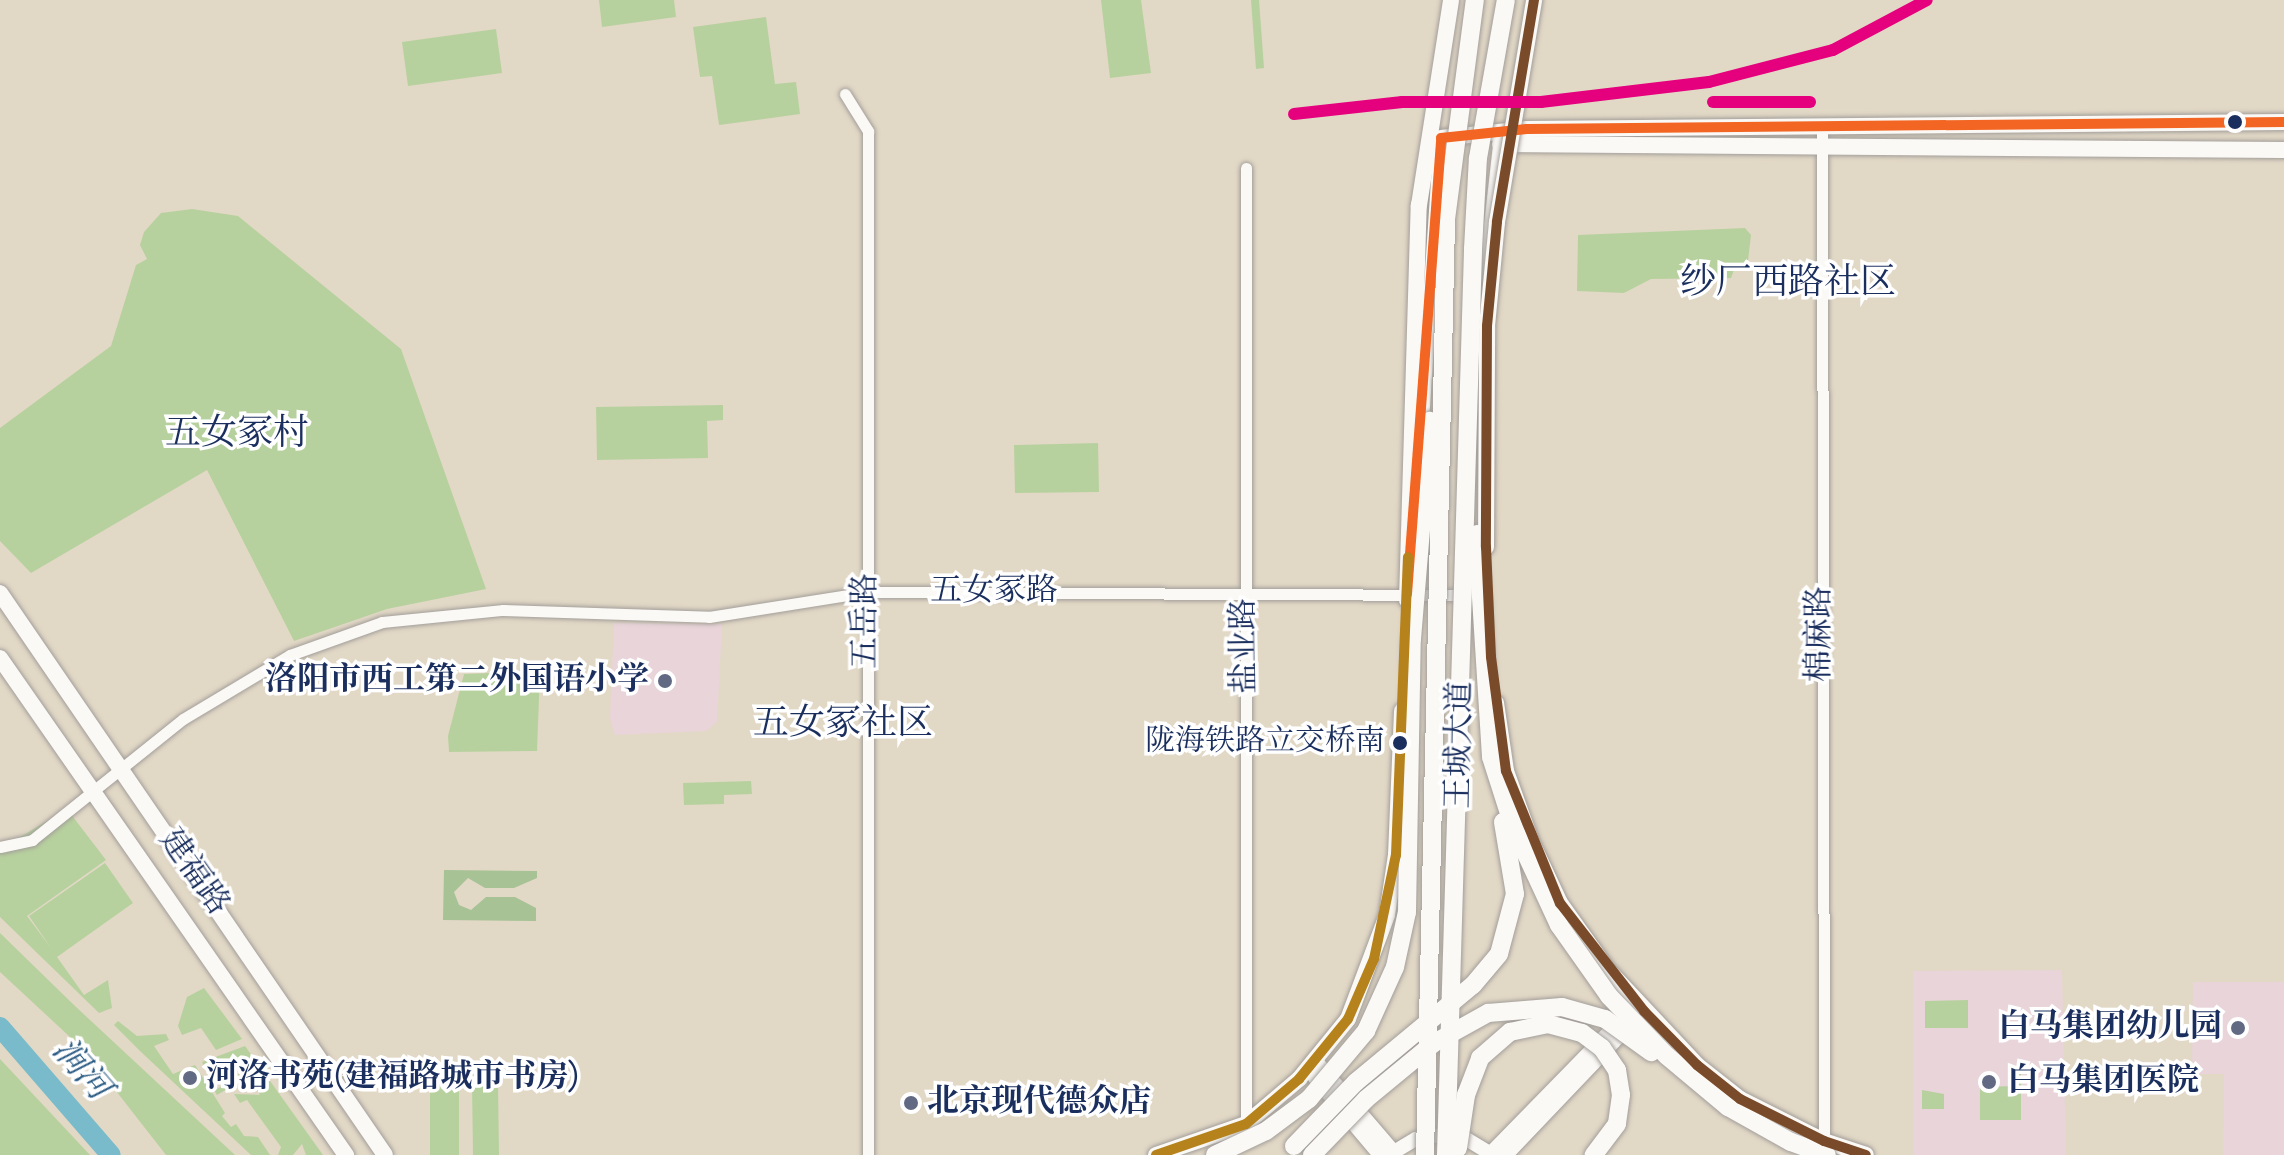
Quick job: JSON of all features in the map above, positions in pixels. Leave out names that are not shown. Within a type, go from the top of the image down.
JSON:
[{"type":"highway","points":[[1215,1155],[1266,1131],[1309,1099],[1366,1031],[1395,967],[1407,912],[1412,639],[1446,219],[1475,0]]},
{"type":"highway","points":[[1294,1146],[1356,1082],[1473,985],[1499,954],[1515,894],[1491,757],[1477,532],[1473,249],[1478,158],[1506,0]]},
{"type":"highway","name":"王城大道","points":[[1425,1155],[1446,219]]},
{"type":"highway","name":"王城大道","points":[[1446,1155],[1473,249]]},
{"type":"highway","points":[[1491,757],[1513,826],[1559,925],[1609,996],[1667,1056],[1728,1107]]},
{"type":"highway","points":[[1312,1155],[1366,1099],[1434,1043],[1488,1013],[1525,1006],[1562,1007],[1605,1019],[1728,1107],[1791,1142],[1826,1148]]},
{"type":"highway","points":[[1458,1155],[1463,1107],[1480,1058],[1510,1032],[1548,1024],[1582,1033],[1602,1048],[1617,1070],[1621,1095],[1617,1124],[1594,1155]]},
{"type":"highway","points":[[1416,1155],[1426,1081]]},
{"type":"main road","points":[[1156,1155],[1246,1124],[1311,1065],[1348,1019],[1387,915],[1396,855],[1419,205],[1451,0]]},
{"type":"main road","points":[[1534,0],[1497,222],[1487,326],[1488,595],[1499,735],[1526,829],[1560,903],[1641,1007],[1697,1065],[1740,1099],[1826,1148],[1866,1155]]},
{"type":"main road","points":[[1441,138],[1503,129],[2284,122]]},
{"type":"main road","points":[[1500,144],[2284,150]]},
{"type":"main road","name":"建福路","points":[[0,593],[385,1155]]},
{"type":"main road","name":"建福路","points":[[0,658],[346,1155]]},
{"type":"street","name":"五岳路","points":[[845,94],[868,131],[868,1155]]},
{"type":"street","name":"棉麻路","points":[[1822,127],[1826,1148]]},
{"type":"street","points":[[1407,594],[1441,138]]},
{"type":"street","points":[[1488,595],[1479,547],[1483,284],[1500,144]]},
{"type":"street","name":"盐业路","points":[[1246,168],[1245,592],[1250,972],[1246,1124]]},
{"type":"street","name":"五女冢路","points":[[0,847],[32,840],[183,719],[290,655],[382,622],[503,610],[709,617],[866,592],[1488,595]]},
{"type":"street","points":[[1311,1065],[1387,1154],[1416,1139],[1442,1135],[1468,1140],[1497,1154],[1641,1007]]},
{"type":"shaded area","name":"洛阳市西工第二外国语小学","points":[[614,623],[722,624],[717,722],[706,731],[615,735],[610,719]]},
{"type":"shaded area","name":"白马集团医院","points":[[2062,970],[2066,1155],[1914,1155],[1913,971]]},
{"type":"shaded area","name":"白马集团幼儿园","points":[[2193,982],[2284,982],[2284,1155],[2223,1155],[2224,1074],[2192,1074]]},
{"type":"green space","points":[[599,0],[674,0],[676,17],[602,27]]},
{"type":"green space","points":[[1101,0],[1141,0],[1151,73],[1110,78]]},
{"type":"green space","points":[[1251,0],[1259,0],[1264,68],[1256,69]]},
{"type":"green space","points":[[766,17],[775,84],[796,82],[800,114],[719,125],[712,76],[700,77],[693,27]]},
{"type":"green space","points":[[496,29],[502,73],[408,86],[402,42]]},
{"type":"green space","points":[[192,209],[238,216],[401,349],[486,589],[387,609],[294,641],[207,470],[31,573],[0,541],[0,428],[111,346],[136,265],[147,259],[140,245],[144,232],[161,213]]},
{"type":"green space","points":[[1745,228],[1751,235],[1748,261],[1735,267],[1731,278],[1651,279],[1624,293],[1577,291],[1578,235]]},
{"type":"green space","points":[[723,405],[723,420],[707,421],[708,458],[597,460],[596,407]]},
{"type":"green space","points":[[1098,443],[1099,492],[1015,493],[1014,445]]},
{"type":"green space","points":[[540,671],[537,751],[449,752],[448,736],[464,674]]},
{"type":"green space","points":[[751,781],[752,794],[724,795],[724,804],[684,805],[683,783]]},
{"type":"green space","points":[[67,809],[106,860],[27,916],[51,948],[29,916],[105,863],[133,903],[57,957],[84,995],[108,980],[112,1008],[99,1013],[0,917],[0,849]]},
{"type":"green space","points":[[444,870],[537,871],[537,878],[514,888],[485,888],[468,878],[454,892],[459,905],[471,910],[486,897],[515,897],[536,908],[536,921],[443,920]]},
{"type":"green space","points":[[0,933],[235,1155],[166,1155],[84,1050],[0,972]]},
{"type":"green space","points":[[204,988],[242,1039],[216,1050],[201,1028],[182,1035],[178,1026],[187,997]]},
{"type":"green space","points":[[1968,1000],[1968,1028],[1925,1028],[1925,1001]]},
{"type":"green space","points":[[118,1021],[137,1036],[166,1034],[169,1040],[154,1046],[173,1074],[195,1065],[231,1127],[236,1124],[244,1136],[258,1137],[270,1155],[251,1155],[114,1025]]},
{"type":"green space","points":[[245,1046],[323,1155],[306,1155],[302,1144],[293,1155],[278,1155],[281,1147],[247,1100],[240,1103],[234,1094],[260,1095],[244,1068],[237,1072],[242,1080],[217,1095],[211,1085],[217,1089],[230,1081],[220,1066],[208,1073],[202,1062]]},
{"type":"green space","points":[[0,1059],[90,1155],[0,1155]]},
{"type":"green space","points":[[2016,1074],[2021,1074],[2021,1120],[1980,1120],[1980,1087],[2015,1086]]},
{"type":"green space","points":[[430,1080],[459,1080],[459,1155],[430,1155]]},
{"type":"green space","points":[[498,1082],[499,1155],[473,1155],[472,1083]]},
{"type":"green space","points":[[1922,1090],[1944,1094],[1944,1109],[1922,1109]]},
{"type":"waterway","name":"涧河","points":[[0,1027],[111,1155]]},
{"type":"transit line","points":[[1534,0],[1497,222],[1487,326],[1486,547],[1491,657],[1506,771],[1560,903],[1644,1011],[1697,1065],[1740,1099],[1824,1141],[1866,1155]]},
{"type":"transit line","points":[[1294,114],[1402,102],[1541,102],[1709,82],[1833,50],[1927,0]]},
{"type":"transit line","points":[[1713,102],[1810,102]]},
{"type":"transit line","points":[[1407,594],[1441,138],[1527,129],[2284,122]]},
{"type":"transit line","points":[[1156,1155],[1246,1124],[1299,1079],[1348,1019],[1374,959],[1396,855],[1408,557]]},
{"type":"place","name":"洛阳市西工第二外国语小学","points":[[665,681]]},
{"type":"place","name":"陇海铁路立交桥南","points":[[1400,743]]},
{"type":"place","name":"白马集团幼儿园","points":[[2238,1028]]},
{"type":"place","name":"河洛书苑(建福路城市书房)","points":[[190,1078]]},
{"type":"place","name":"白马集团医院","points":[[1989,1082]]},
{"type":"place","name":"北京现代德众店","points":[[911,1103]]},
{"type":"district","name":"纱厂西路社区","points":[[1788,285]]},
{"type":"district","name":"五女冢村","points":[[237,436]]},
{"type":"district","name":"五女冢社区","points":[[843,726]]}]
